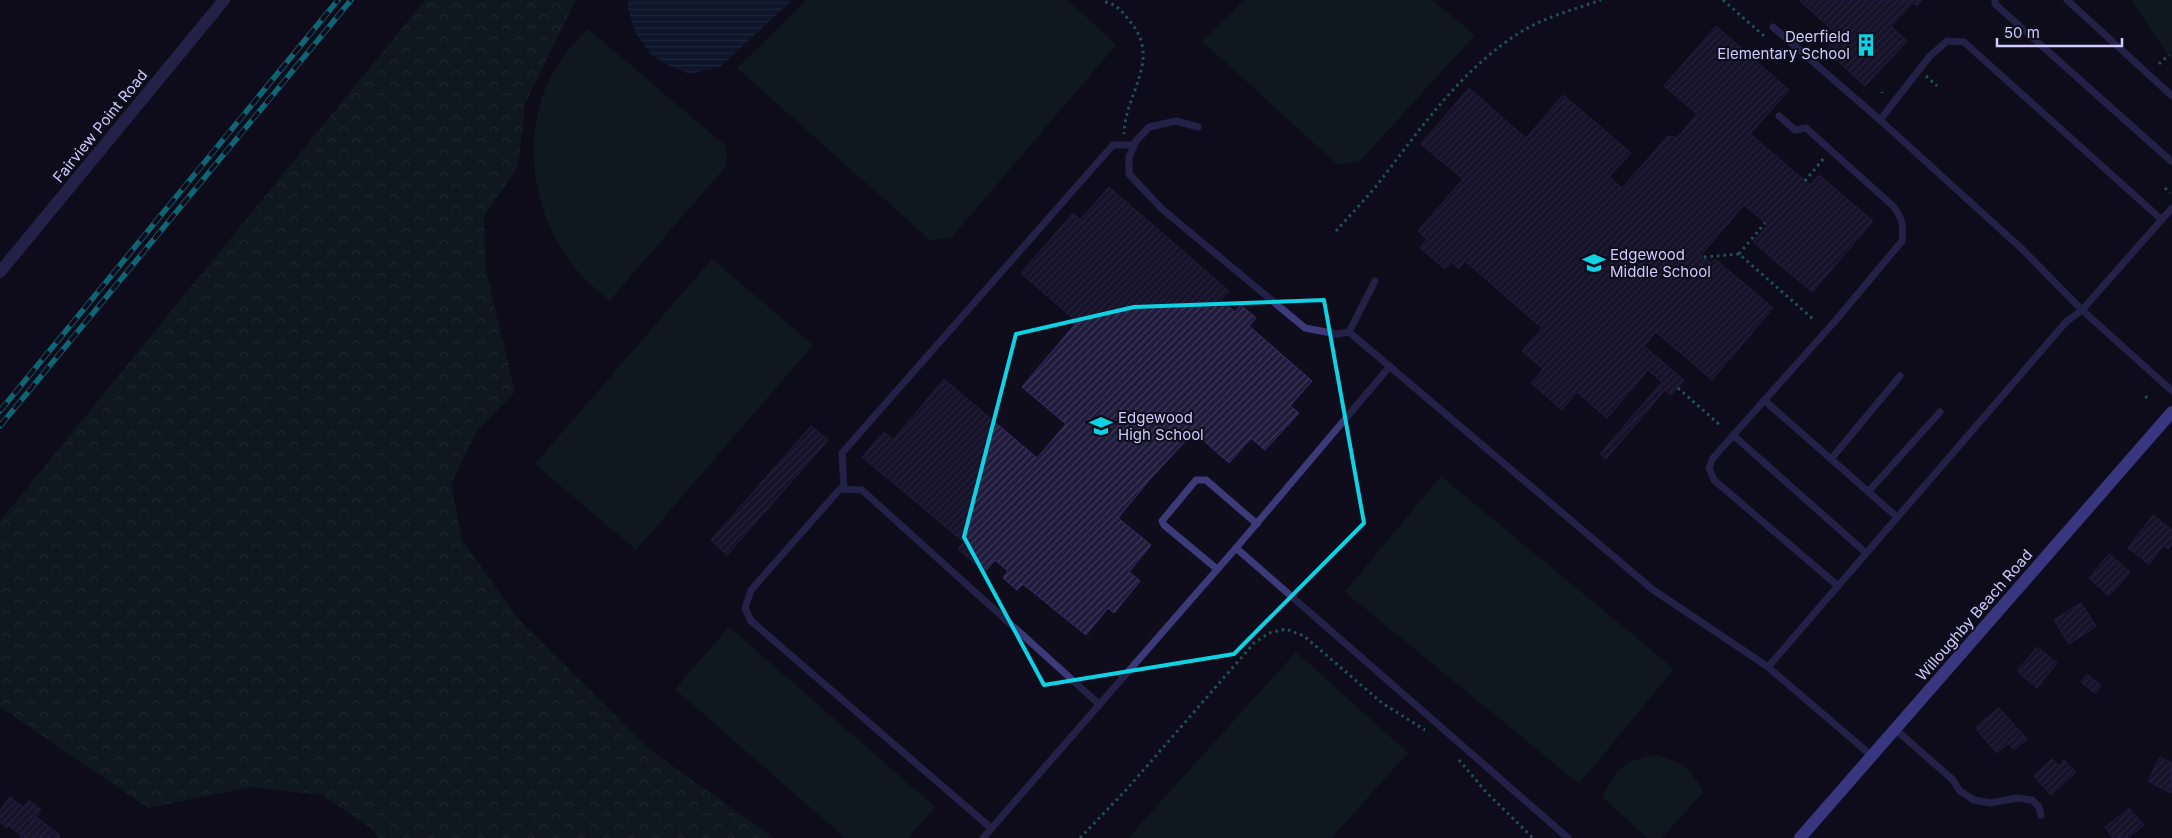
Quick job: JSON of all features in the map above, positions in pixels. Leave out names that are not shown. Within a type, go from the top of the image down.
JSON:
[{"type":"street","name":"Fairview Point Road","points":[[0,272],[224,0]]},
{"type":"street","name":"Willoughby Beach Road","points":[[1800,838],[2172,412]]},
{"type":"lane","points":[[1995,0],[1995,4],[2172,162]]},
{"type":"lane","points":[[2067,0],[2172,96]]},
{"type":"lane","points":[[1773,27],[1880,120],[2022,249],[2082,310],[2172,391]]},
{"type":"lane","points":[[1880,120],[1928,57],[1946,41],[1964,42],[2162,220]]},
{"type":"lane","points":[[1779,116],[1795,130],[1806,128],[1893,206],[1902,218],[1904,228],[1902,241],[1867,284],[1713,458],[1709,468],[1714,480],[1838,586]]},
{"type":"lane","points":[[1198,127],[1176,121],[1149,127],[1134,145],[1129,157],[1129,174],[1162,209],[1305,328],[1337,334],[1349,332],[1652,589],[1768,667],[1872,756]]},
{"type":"lane","points":[[844,489],[842,453],[1113,145],[1134,145]]},
{"type":"lane","points":[[1768,667],[2066,322],[2082,310],[2172,208]]},
{"type":"lane","points":[[1349,332],[1375,281]]},
{"type":"lane","points":[[982,838],[1257,524],[1390,366]]},
{"type":"lane","points":[[1831,459],[1900,376]]},
{"type":"lane","points":[[1764,400],[1897,518]]},
{"type":"lane","points":[[1868,492],[1940,412]]},
{"type":"lane","points":[[1733,435],[1866,553]]},
{"type":"lane","points":[[1217,569],[1164,525],[1162,521],[1196,480],[1206,480],[1257,524]]},
{"type":"lane","points":[[991,828],[751,621],[745,608],[751,590],[840,489],[862,490],[1099,704]]},
{"type":"lane","points":[[1236,548],[1568,838]]},
{"type":"lane","points":[[1895,729],[1952,779],[1960,790],[1974,800],[1990,803],[2016,798],[2032,800],[2039,807],[2041,815]]},
{"type":"path","points":[[1336,231],[1376,187],[1411,139],[1477,64],[1518,33],[1601,0]]},
{"type":"path","points":[[1105,2],[1114,3],[1134,25],[1144,48],[1144,66],[1124,119],[1124,145]]},
{"type":"path","points":[[2159,64],[2169,55]]},
{"type":"path","points":[[1805,181],[1831,150]]},
{"type":"path","points":[[2165,188],[2170,193]]},
{"type":"path","points":[[1704,257],[1739,254],[1765,223]]},
{"type":"path","points":[[1739,254],[1813,319]]},
{"type":"path","points":[[1678,388],[1721,426]]},
{"type":"path","points":[[1080,838],[1128,789],[1254,643],[1269,633],[1286,629],[1304,636],[1382,703],[1431,736]]},
{"type":"path","points":[[1453,755],[1506,813],[1533,838]]},
{"type":"highlighted area","points":[[1324,300],[1364,523],[1234,654],[1044,685],[964,537],[1016,334],[1134,307]]},
{"type":"green space","points":[[425,0],[576,0],[525,104],[518,167],[484,216],[486,270],[515,392],[477,431],[451,484],[462,540],[519,620],[653,752],[774,838],[378,838],[371,828],[321,795],[252,787],[148,808],[0,707],[0,521]]},
{"type":"green space","points":[[806,0],[1068,0],[1116,45],[951,238],[930,240],[737,68]]},
{"type":"green space","points":[[1244,0],[1432,0],[1475,35],[1359,162],[1337,164],[1202,41]]},
{"type":"green space","points":[[2131,0],[2172,0],[2172,60]]},
{"type":"green space","points":[[588,29],[726,146],[727,165],[609,301],[576,269],[555,237],[538,191],[534,167],[537,118],[543,95],[560,61]]},
{"type":"green space","points":[[712,259],[813,345],[636,550],[535,464]]},
{"type":"green space","points":[[1441,476],[1674,669],[1579,784],[1345,592]]},
{"type":"green space","points":[[729,627],[935,807],[908,838],[845,838],[675,689]]},
{"type":"green space","points":[[1296,652],[1408,753],[1331,838],[1128,838]]},
{"type":"green space","points":[[1655,755],[1684,767],[1694,777],[1703,792],[1662,838],[1648,838],[1602,797],[1617,772],[1627,763]]},
{"type":"water","points":[[628,0],[792,0],[721,66],[690,74],[669,66],[651,55],[635,32],[628,9]]},
{"type":"building","name":"Deerfield Elementary School","points":[[1799,0],[1922,0],[1917,6],[1912,3],[1891,26],[1907,41],[1865,86],[1826,50],[1839,36]]},
{"type":"building","name":"Edgewood Middle School","points":[[1716,26],[1789,90],[1750,134],[1810,185],[1819,175],[1873,221],[1812,292],[1753,242],[1768,225],[1744,205],[1701,255],[1711,263],[1715,259],[1773,308],[1712,380],[1656,332],[1644,346],[1684,380],[1671,395],[1665,390],[1606,459],[1600,454],[1662,382],[1648,370],[1607,418],[1577,392],[1562,410],[1531,383],[1543,369],[1522,351],[1542,328],[1465,261],[1459,269],[1451,262],[1445,269],[1420,248],[1427,239],[1418,231],[1463,179],[1421,144],[1469,88],[1526,138],[1563,95],[1631,153],[1609,177],[1622,188],[1668,136],[1677,138],[1697,114],[1664,86]]},
{"type":"building","name":"Edgewood High School","points":[[1109,187],[1229,291],[1221,300],[1235,312],[1241,305],[1256,318],[1249,326],[1312,381],[1290,406],[1299,413],[1265,450],[1251,438],[1229,463],[1194,432],[1150,479],[1118,518],[1151,545],[1129,572],[1140,581],[1114,613],[1108,608],[1086,635],[1023,584],[1017,590],[1003,578],[1008,571],[995,560],[985,572],[958,549],[964,542],[862,457],[884,432],[893,440],[944,379],[1037,458],[1066,424],[1022,387],[1077,322],[1021,273],[1073,213],[1080,220]]},
{"type":"building","points":[[811,426],[828,440],[727,555],[711,540]]},
{"type":"building","points":[[2153,515],[2172,530],[2172,543],[2168,549],[2163,546],[2149,564],[2128,548]]},
{"type":"building","points":[[2109,554],[2130,572],[2109,596],[2089,578]]},
{"type":"building","points":[[2081,603],[2096,626],[2069,644],[2054,620]]},
{"type":"building","points":[[2037,647],[2057,663],[2037,688],[2017,671]]},
{"type":"building","points":[[2087,674],[2101,686],[2095,693],[2081,682]]},
{"type":"building","points":[[1999,708],[2027,739],[2014,750],[2008,743],[1997,753],[1975,728]]},
{"type":"building","points":[[2160,757],[2172,763],[2171,793],[2148,781]]},
{"type":"building","points":[[2052,759],[2059,766],[2064,760],[2076,772],[2051,795],[2034,776]]},
{"type":"building","points":[[10,797],[23,807],[7,828],[0,822],[0,810]]},
{"type":"building","points":[[29,800],[41,810],[21,835],[9,826]]},
{"type":"building","points":[[2129,808],[2144,825],[2128,838],[2113,838],[2105,827]]},
{"type":"building","points":[[35,816],[48,826],[39,838],[20,838]]},
{"type":"building","points":[[48,826],[60,835],[58,838],[39,838]]},
{"type":"railway","points":[[0,411],[338,0]]},
{"type":"railway","points":[[0,426],[351,0]]},
{"type":"place","name":"Deerfield Elementary School","points":[[1866,45]]},
{"type":"place","name":"Edgewood Middle School","points":[[1594,263]]},
{"type":"place","name":"Edgewood High School","points":[[1101,426]]}]
